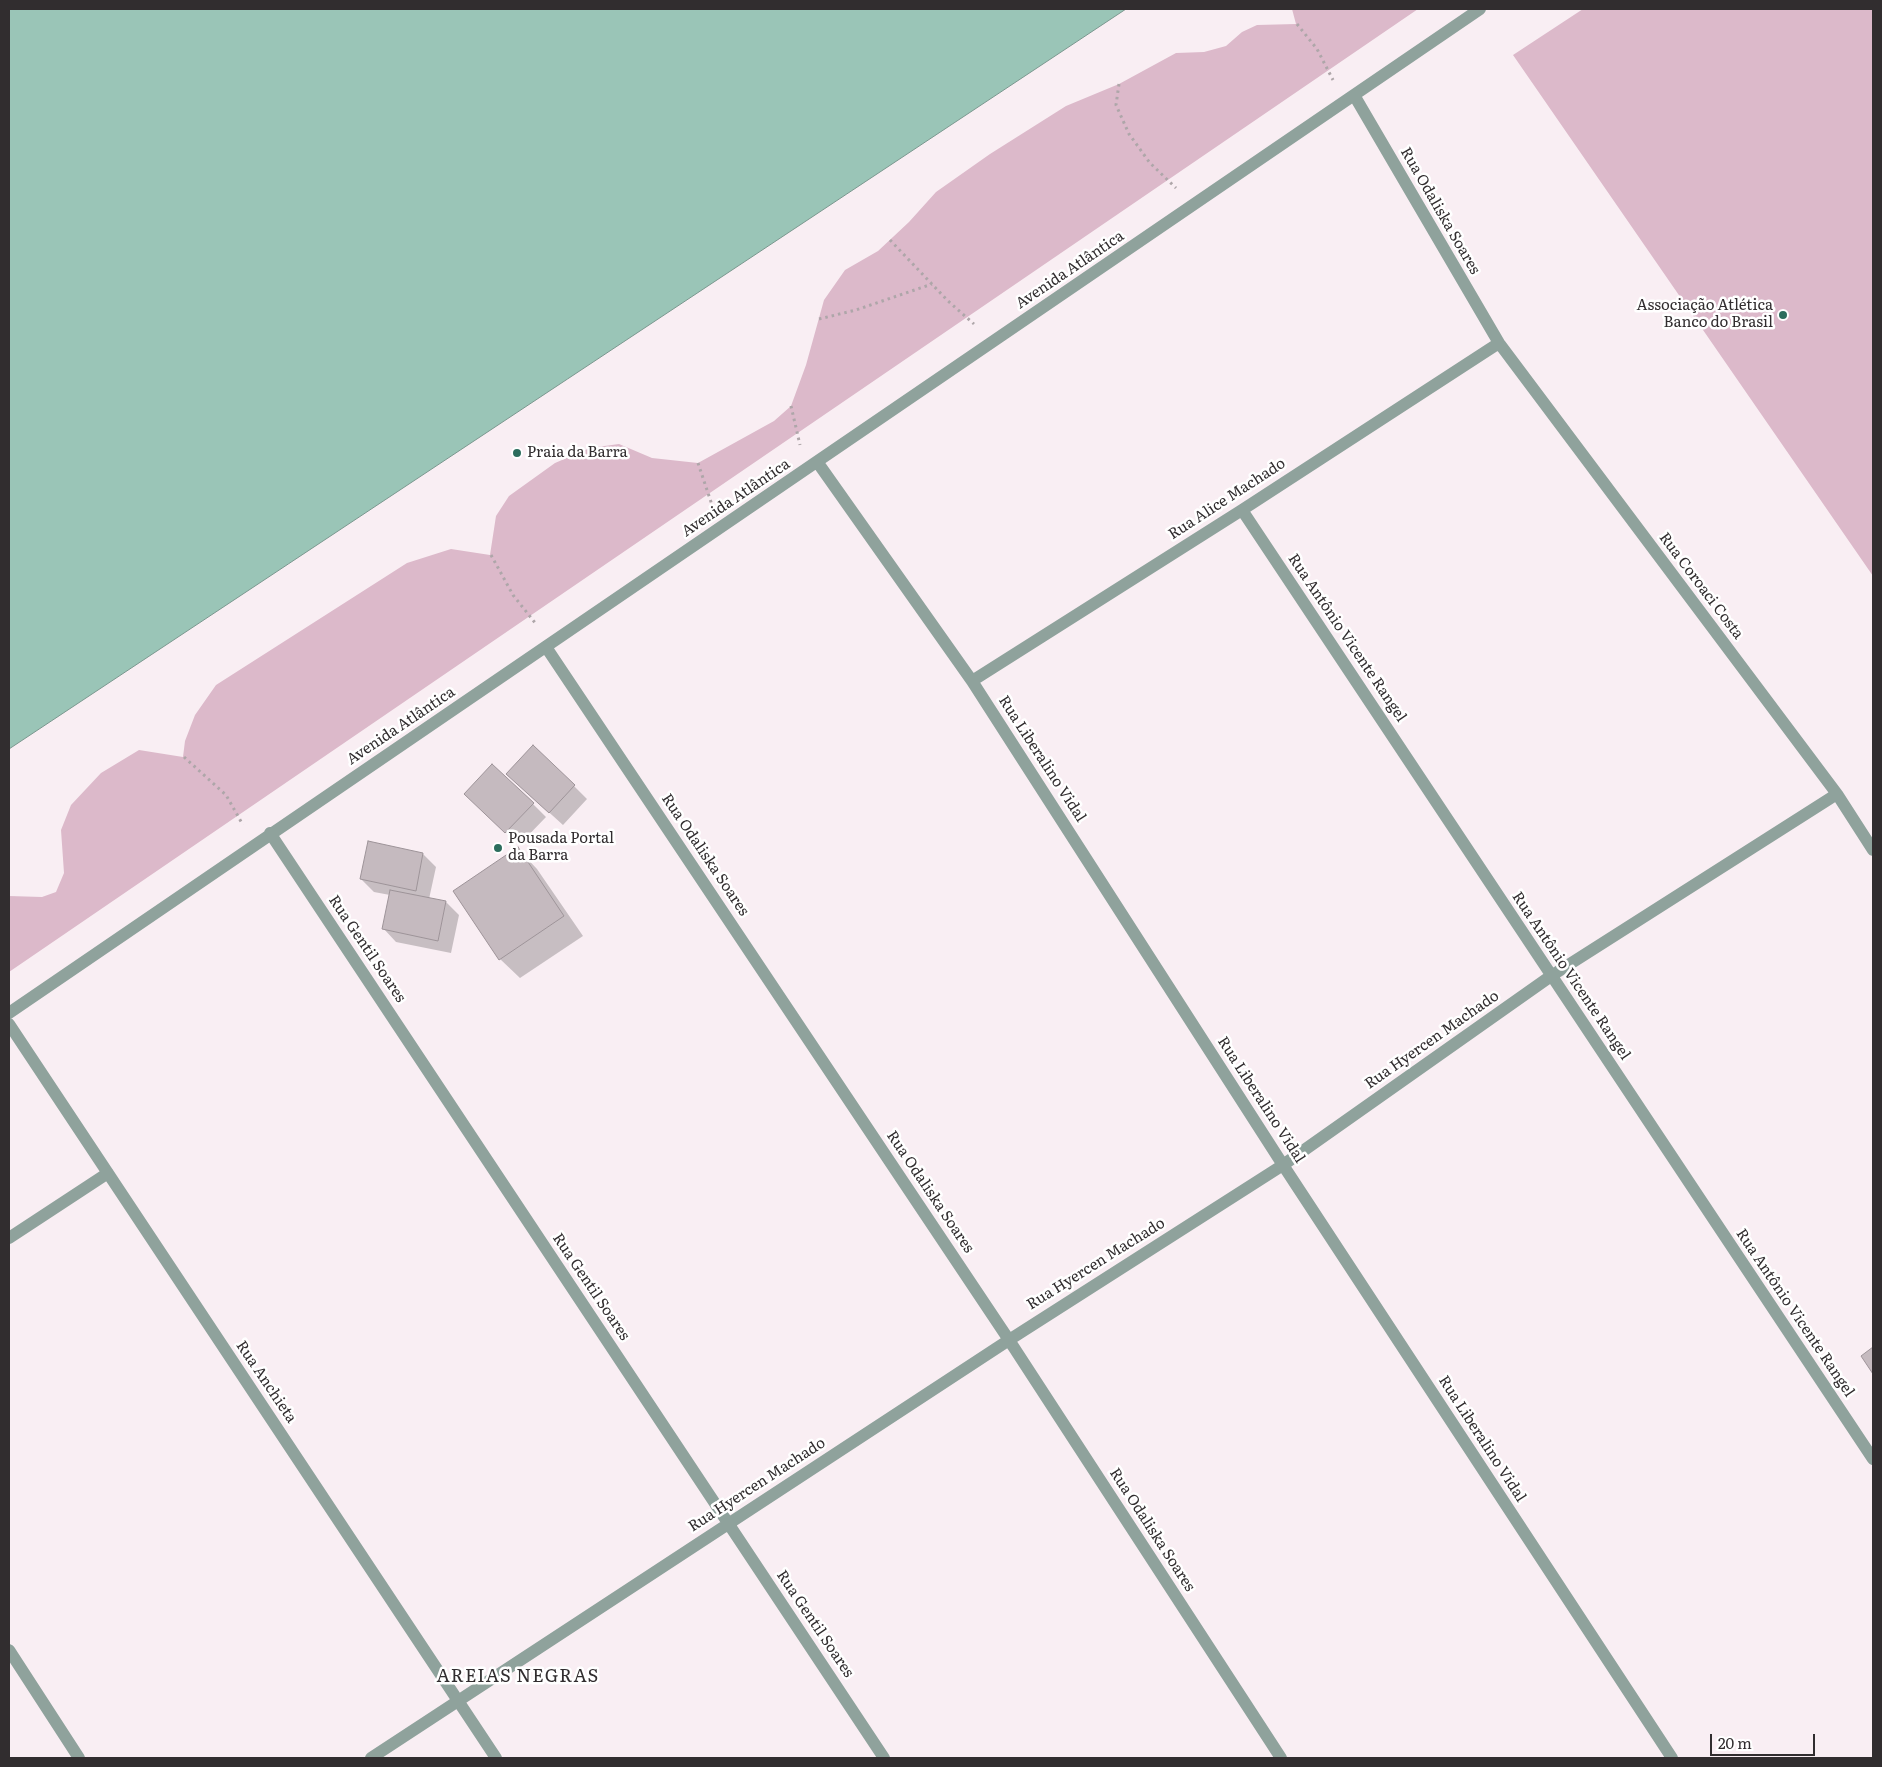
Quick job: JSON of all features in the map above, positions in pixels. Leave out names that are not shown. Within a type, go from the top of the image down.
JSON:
[{"type":"street","name":"Avenida Atlântica","points":[[9,1013],[270,833],[818,463],[1480,9]]},
{"type":"street","name":"Rua Odaliska Soares","points":[[1354,95],[1499,343]]},
{"type":"street","name":"Rua Alice Machado","points":[[972,680],[1242,510],[1499,343]]},
{"type":"street","name":"Rua Coroaci Costa","points":[[1499,343],[1836,794],[1873,850]]},
{"type":"street","name":"Rua Liberalino Vidal","points":[[818,463],[972,680],[1284,1164],[1672,1758]]},
{"type":"street","name":"Rua Antônio Vicente Rangel","points":[[1242,510],[1873,1459]]},
{"type":"street","name":"Rua Odaliska Soares","points":[[546,647],[1009,1340],[1281,1758]]},
{"type":"street","name":"Rua Hyercen Machado","points":[[371,1758],[1009,1340],[1284,1164],[1551,976],[1836,794]]},
{"type":"street","name":"Rua Gentil Soares","points":[[270,833],[884,1758]]},
{"type":"street","name":"Rua Anchieta","points":[[9,1024],[496,1758]]},
{"type":"street","points":[[9,1238],[108,1173]]},
{"type":"street","points":[[9,1650],[79,1758]]},
{"type":"path","points":[[1297,24],[1317,49],[1334,81]]},
{"type":"path","points":[[1119,84],[1116,105],[1129,134],[1150,163],[1176,188]]},
{"type":"path","points":[[890,240],[932,284],[976,325]]},
{"type":"path","points":[[819,319],[856,310],[932,284]]},
{"type":"path","points":[[791,406],[800,445]]},
{"type":"path","points":[[698,463],[712,505]]},
{"type":"path","points":[[491,555],[513,595],[537,625]]},
{"type":"path","points":[[184,757],[226,795],[243,825]]},
{"type":"shaded area","points":[[9,9],[1126,9],[9,749]]},
{"type":"shaded area","points":[[1292,9],[1418,9],[9,972],[9,896],[42,897],[56,892],[64,873],[61,830],[71,805],[101,773],[139,750],[183,757],[185,741],[195,715],[216,685],[407,563],[451,549],[490,555],[496,516],[509,496],[555,463],[590,448],[619,444],[652,458],[698,463],[774,421],[791,406],[806,365],[824,300],[845,270],[878,251],[909,222],[936,192],[990,154],[1066,106],[1119,84],[1176,53],[1204,52],[1226,46],[1242,32],[1257,25],[1296,24]]},
{"type":"shaded area","name":"Associação Atlética Banco do Brasil","points":[[1583,9],[1873,9],[1873,576],[1513,55]]},
{"type":"building","points":[[533,745],[575,785],[549,813],[506,774]]},
{"type":"building","points":[[492,764],[534,803],[505,833],[464,794]]},
{"type":"building","points":[[368,841],[423,853],[416,891],[360,879]]},
{"type":"building","points":[[518,847],[564,916],[499,960],[453,891]]},
{"type":"building","points":[[390,890],[446,901],[438,941],[382,929]]},
{"type":"building","points":[[1873,1347],[1873,1374],[1861,1356]]},
{"type":"place","name":"Associação Atlética Banco do Brasil","points":[[1783,315]]},
{"type":"place","name":"Praia da Barra","points":[[517,453]]},
{"type":"place","name":"Pousada Portal da Barra","points":[[498,848]]},
{"type":"district","name":"AREIAS NEGRAS","points":[[518,1677]]}]
